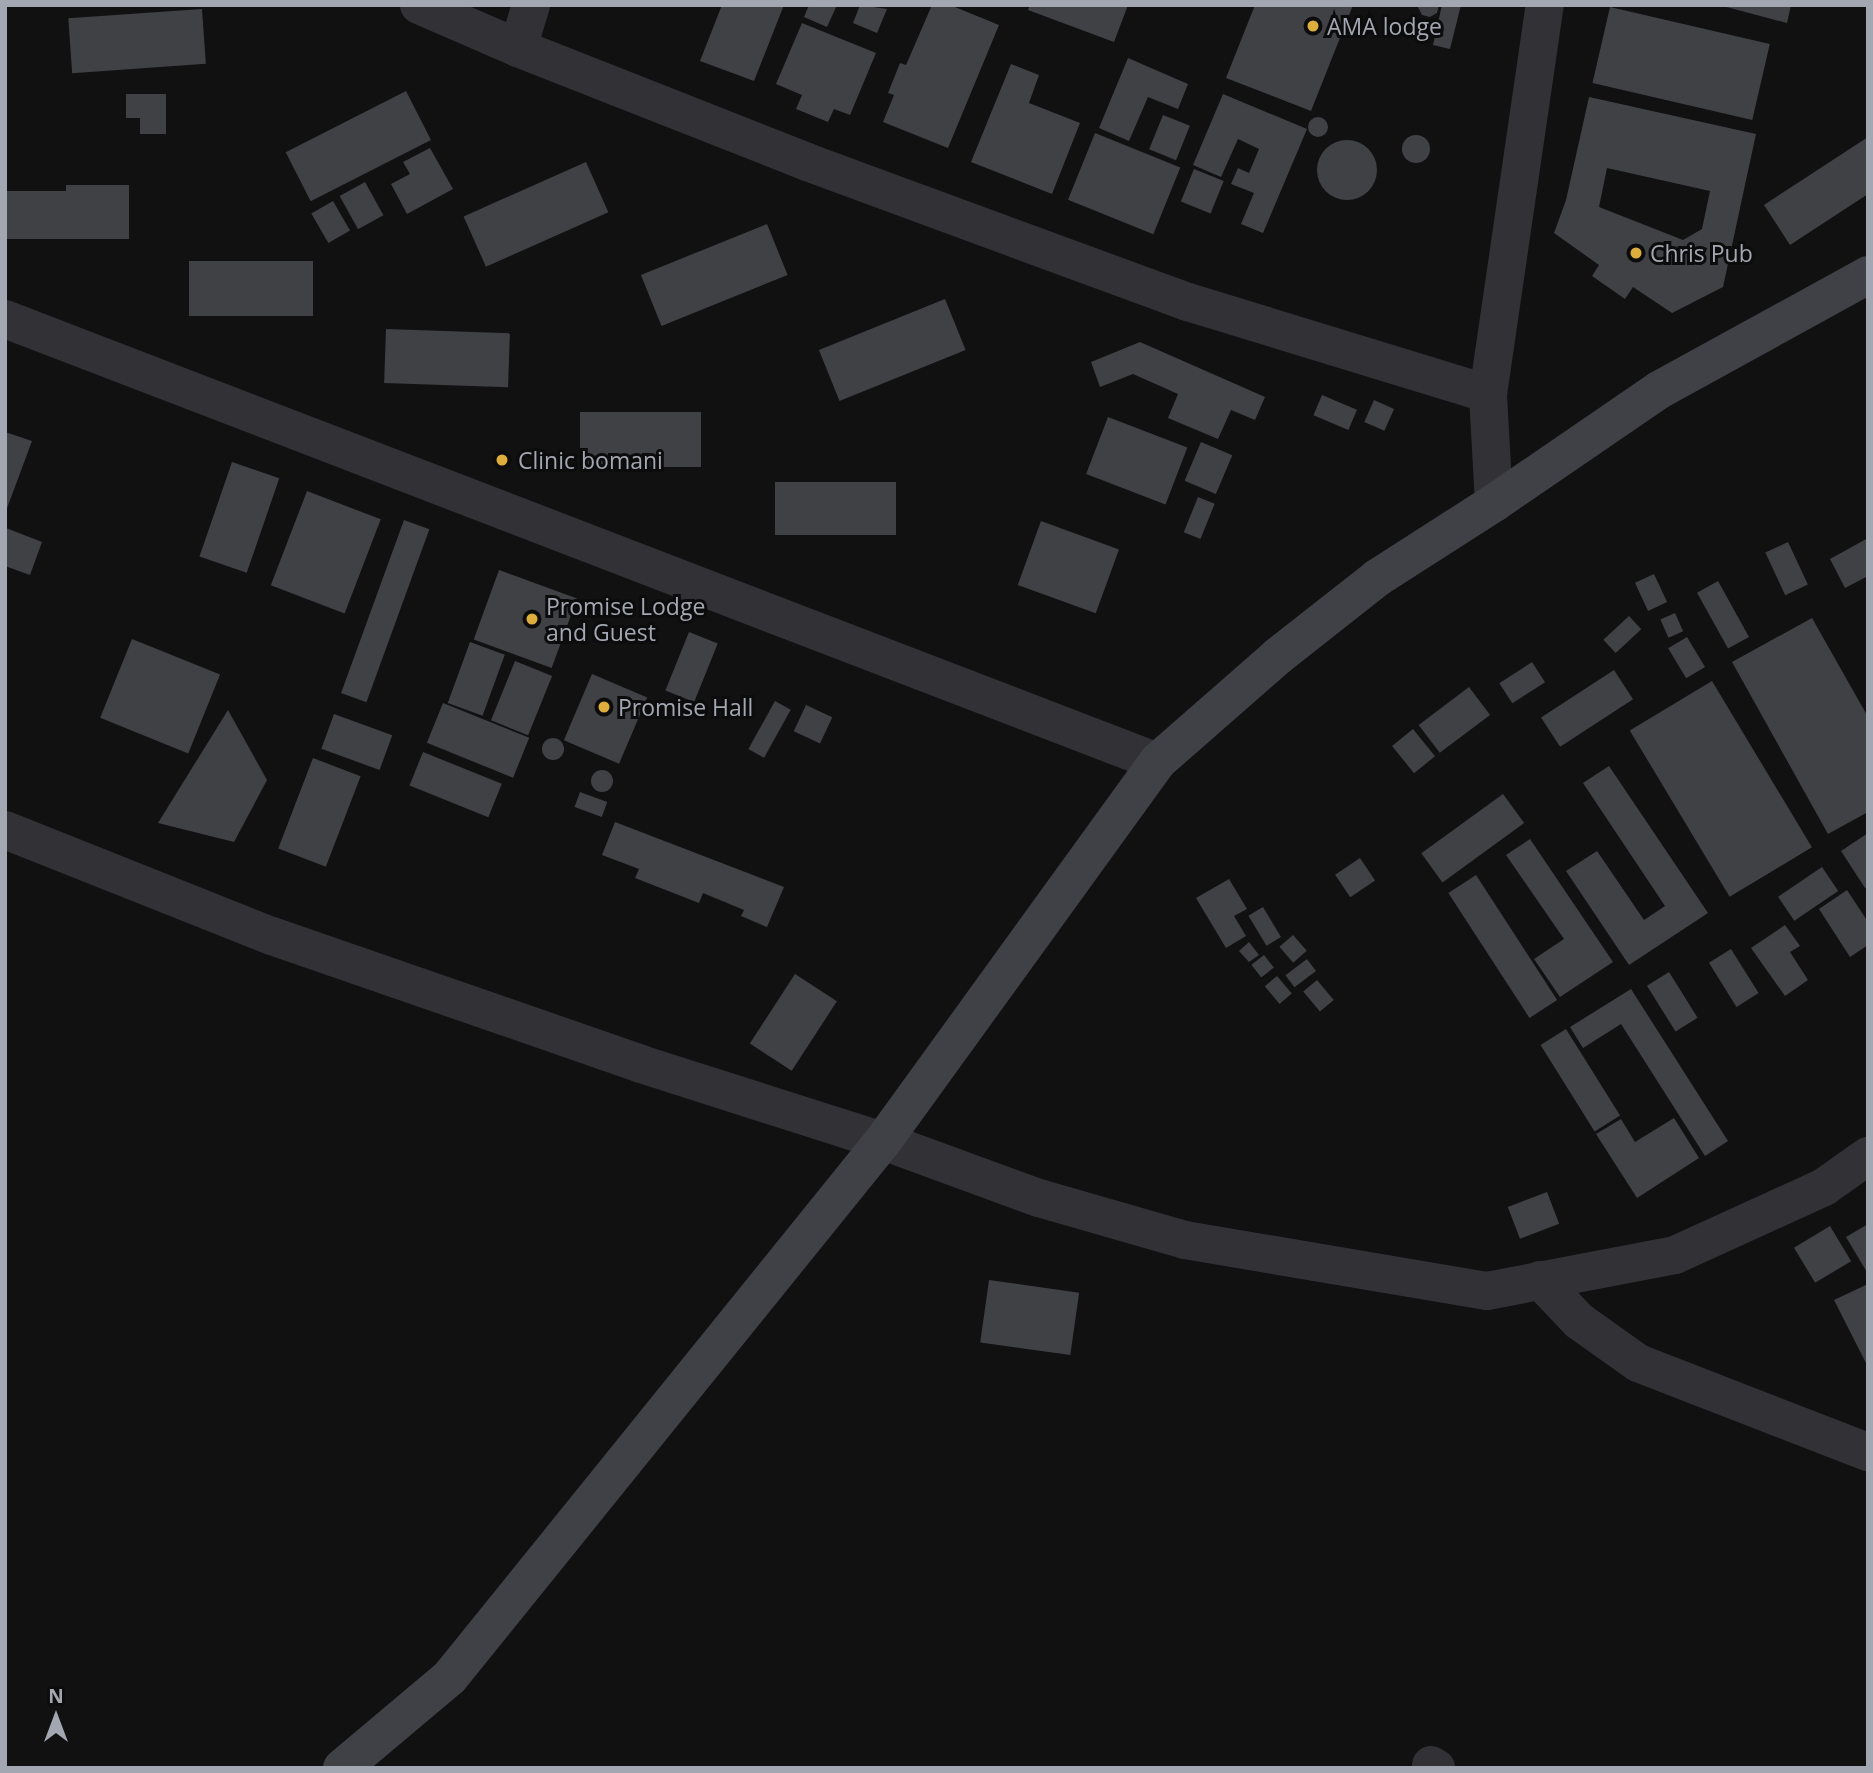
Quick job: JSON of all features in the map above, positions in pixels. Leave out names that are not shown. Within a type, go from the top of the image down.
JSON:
[{"type":"main road","points":[[342,1768],[450,1676],[883,1141],[1157,762],[1278,656],[1377,578],[1494,503],[1658,390],[1868,275]]},
{"type":"street","points":[[419,5],[518,48],[807,162],[1188,302],[1488,394]]},
{"type":"street","points":[[518,48],[531,5]]},
{"type":"street","points":[[1494,503],[1488,394],[1545,5]]},
{"type":"street","points":[[5,319],[1157,762]]},
{"type":"street","points":[[5,830],[272,936],[641,1064],[883,1141],[1039,1198],[1185,1240],[1487,1291],[1675,1255],[1824,1187],[1868,1156]]},
{"type":"street","points":[[1540,1280],[1579,1321],[1638,1363],[1868,1452]]},
{"type":"building","points":[[722,5],[784,5],[754,81],[700,61]]},
{"type":"building","points":[[809,5],[837,5],[827,27],[804,17]]},
{"type":"building","points":[[860,5],[887,9],[877,33],[853,23]]},
{"type":"building","points":[[932,5],[950,5],[999,25],[948,148],[883,122],[894,95],[888,93],[900,63],[906,65]]},
{"type":"building","points":[[1030,5],[1128,5],[1114,42],[1028,10]]},
{"type":"building","points":[[1255,5],[1353,5],[1311,111],[1226,78]]},
{"type":"building","points":[[1417,5],[1439,5],[1437,13],[1430,17],[1422,15]]},
{"type":"building","points":[[1442,5],[1461,5],[1450,49],[1433,45]]},
{"type":"building","points":[[1719,5],[1791,5],[1787,23]]},
{"type":"building","points":[[1610,7],[1770,44],[1752,120],[1592,83]]},
{"type":"building","points":[[202,9],[206,64],[72,73],[68,18]]},
{"type":"building","points":[[802,23],[876,53],[850,115],[834,109],[828,122],[796,109],[802,95],[776,84]]},
{"type":"building","points":[[1128,58],[1188,84],[1178,109],[1148,97],[1129,141],[1099,128]]},
{"type":"building","points":[[1011,64],[1039,75],[1029,103],[1080,123],[1052,194],[971,162]]},
{"type":"building","points":[[406,91],[431,140],[311,201],[286,152]]},
{"type":"building","points":[[126,94],[166,94],[166,134],[140,134],[140,118],[126,118]]},
{"type":"building","points":[[1223,94],[1307,129],[1263,233],[1241,224],[1254,193],[1231,184],[1238,168],[1249,173],[1259,149],[1238,139],[1221,177],[1193,165]]},
{"type":"building","points":[[1589,97],[1756,134],[1723,287],[1672,313],[1633,287],[1625,299],[1592,276],[1599,265],[1554,233],[1566,200]],"holes":[[[1607,168],[1710,191],[1702,229],[1683,240],[1599,207]]]},
{"type":"building","points":[[1163,115],[1190,126],[1176,160],[1149,149]]},
{"type":"building","points":[[1318,117],[1325,120],[1328,127],[1325,134],[1318,137],[1311,134],[1308,127],[1311,120]]},
{"type":"building","points":[[1095,133],[1180,167],[1153,234],[1068,200]]},
{"type":"building","points":[[1416,135],[1426,139],[1430,149],[1426,159],[1416,163],[1406,159],[1402,149],[1406,139]]},
{"type":"building","points":[[1868,137],[1868,194],[1790,245],[1764,205]]},
{"type":"building","points":[[1347,140],[1364,145],[1372,153],[1377,170],[1372,187],[1364,195],[1347,200],[1330,195],[1322,187],[1317,170],[1322,153],[1330,145]]},
{"type":"building","points":[[430,148],[453,189],[407,214],[391,184],[410,174],[403,162]]},
{"type":"building","points":[[586,162],[608,212],[486,267],[464,217]]},
{"type":"building","points":[[1194,169],[1224,181],[1211,213],[1181,201]]},
{"type":"building","points":[[365,182],[383,215],[358,229],[340,196]]},
{"type":"building","points":[[66,185],[129,185],[129,239],[5,239],[5,191],[66,191]]},
{"type":"building","points":[[333,201],[350,230],[328,243],[311,214]]},
{"type":"building","points":[[767,224],[788,275],[662,326],[641,275]]},
{"type":"building","points":[[189,261],[313,261],[313,316],[189,316]]},
{"type":"building","points":[[945,299],[966,350],[840,401],[819,350]]},
{"type":"building","points":[[386,329],[510,333],[508,387],[384,383]]},
{"type":"building","points":[[1140,342],[1265,397],[1255,420],[1231,410],[1218,439],[1168,418],[1178,394],[1133,374],[1100,387],[1091,362]]},
{"type":"building","points":[[1322,395],[1357,410],[1348,430],[1313,415]]},
{"type":"building","points":[[1374,400],[1394,409],[1384,431],[1364,422]]},
{"type":"building","points":[[580,412],[701,412],[701,467],[580,467]]},
{"type":"building","points":[[1108,417],[1187,447],[1165,504],[1086,474]]},
{"type":"building","points":[[5,432],[32,441],[6,511],[5,511]]},
{"type":"building","points":[[1201,442],[1232,455],[1216,494],[1185,481]]},
{"type":"building","points":[[232,462],[279,478],[247,573],[199,557]]},
{"type":"building","points":[[775,482],[896,482],[896,535],[775,535]]},
{"type":"building","points":[[307,491],[381,519],[345,614],[271,585]]},
{"type":"building","points":[[1198,497],[1215,504],[1200,539],[1184,532]]},
{"type":"building","points":[[404,520],[429,529],[366,702],[341,693]]},
{"type":"building","points":[[1041,521],[1119,549],[1096,613],[1018,585]]},
{"type":"building","points":[[6,528],[42,542],[30,575],[5,566]]},
{"type":"building","points":[[1868,538],[1868,576],[1845,588],[1830,559]]},
{"type":"building","points":[[1788,542],[1808,585],[1785,595],[1765,553]]},
{"type":"building","points":[[499,570],[577,598],[552,668],[474,640]]},
{"type":"building","points":[[1654,574],[1667,602],[1648,611],[1635,583]]},
{"type":"building","points":[[1718,581],[1749,637],[1728,649],[1697,593]]},
{"type":"building","points":[[1675,613],[1683,631],[1669,638],[1660,620]]},
{"type":"building","points":[[1629,616],[1641,629],[1616,653],[1603,640]]},
{"type":"building","points":[[1812,618],[1868,717],[1868,812],[1828,834],[1732,662]]},
{"type":"building","points":[[689,632],[718,644],[694,702],[665,690]]},
{"type":"building","points":[[1687,637],[1705,667],[1686,678],[1668,648]]},
{"type":"building","points":[[132,639],[220,675],[188,753],[100,718]]},
{"type":"building","points":[[470,642],[505,655],[483,716],[448,703]]},
{"type":"building","points":[[515,661],[552,676],[528,735],[491,720]]},
{"type":"building","points":[[1532,662],[1545,682],[1512,703],[1499,683]]},
{"type":"building","points":[[1614,670],[1633,699],[1560,747],[1541,717]]},
{"type":"building","points":[[592,674],[647,697],[619,764],[564,740]]},
{"type":"building","points":[[1712,681],[1812,847],[1730,897],[1630,730]]},
{"type":"building","points":[[1469,687],[1490,715],[1440,753],[1419,725]]},
{"type":"building","points":[[775,701],[791,710],[764,758],[748,749]]},
{"type":"building","points":[[443,703],[529,738],[513,778],[427,743]]},
{"type":"building","points":[[806,705],[832,717],[820,744],[794,731]]},
{"type":"building","points":[[228,710],[267,780],[234,842],[158,823]]},
{"type":"building","points":[[334,714],[392,735],[380,770],[321,749]]},
{"type":"building","points":[[1413,729],[1435,756],[1414,773],[1392,746]]},
{"type":"building","points":[[553,738],[561,741],[564,749],[561,757],[553,760],[545,757],[542,749],[545,741]]},
{"type":"building","points":[[423,752],[502,784],[488,817],[410,785]]},
{"type":"building","points":[[313,758],[361,776],[326,867],[278,849]]},
{"type":"building","points":[[1609,766],[1708,913],[1629,965],[1566,871],[1597,851],[1644,920],[1665,906],[1583,783]]},
{"type":"building","points":[[598,770],[606,770],[613,777],[613,785],[606,792],[598,792],[591,785],[591,777]]},
{"type":"building","points":[[580,792],[607,802],[602,817],[575,807]]},
{"type":"building","points":[[1503,794],[1524,823],[1442,882],[1421,853]]},
{"type":"building","points":[[615,822],[784,887],[767,927],[741,916],[744,910],[703,893],[699,903],[635,878],[639,869],[602,855]]},
{"type":"building","points":[[1868,833],[1868,887],[1865,888],[1841,851]]},
{"type":"building","points":[[1530,839],[1613,962],[1560,997],[1534,959],[1564,939],[1506,855]]},
{"type":"building","points":[[1360,858],[1375,880],[1350,897],[1335,875]]},
{"type":"building","points":[[1822,867],[1838,891],[1794,921],[1778,897]]},
{"type":"building","points":[[1476,875],[1557,1000],[1529,1018],[1448,893]]},
{"type":"building","points":[[1229,879],[1247,909],[1234,916],[1246,936],[1226,948],[1196,898]]},
{"type":"building","points":[[1847,890],[1868,922],[1868,945],[1850,957],[1819,909]]},
{"type":"building","points":[[1263,907],[1281,937],[1266,946],[1248,916]]},
{"type":"building","points":[[1785,925],[1800,946],[1790,952],[1808,980],[1785,996],[1751,948]]},
{"type":"building","points":[[1293,935],[1307,951],[1293,963],[1279,947]]},
{"type":"building","points":[[1249,942],[1259,955],[1249,962],[1239,951]]},
{"type":"building","points":[[1731,949],[1759,993],[1737,1007],[1709,963]]},
{"type":"building","points":[[1264,955],[1274,968],[1261,977],[1251,965]]},
{"type":"building","points":[[1307,959],[1316,971],[1294,987],[1285,975]]},
{"type":"building","points":[[1669,972],[1698,1018],[1676,1032],[1647,986]]},
{"type":"building","points":[[795,974],[837,1001],[792,1071],[750,1044]]},
{"type":"building","points":[[1277,976],[1292,994],[1280,1004],[1265,986]]},
{"type":"building","points":[[1317,980],[1334,1000],[1320,1011],[1303,992]]},
{"type":"building","points":[[1631,989],[1728,1141],[1705,1156],[1621,1024],[1583,1048],[1570,1027]]},
{"type":"building","points":[[1566,1029],[1620,1116],[1595,1131],[1541,1045]]},
{"type":"building","points":[[1674,1118],[1699,1158],[1637,1198],[1596,1134],[1621,1119],[1635,1142]]},
{"type":"building","points":[[1547,1192],[1559,1224],[1520,1239],[1508,1207]]},
{"type":"building","points":[[1868,1224],[1868,1274],[1846,1237]]},
{"type":"building","points":[[1830,1226],[1851,1261],[1815,1283],[1794,1248]]},
{"type":"building","points":[[989,1280],[1079,1293],[1070,1355],[980,1342]]},
{"type":"building","points":[[1868,1284],[1868,1367],[1834,1300]]},
{"type":"place","name":"AMA lodge","points":[[1313,26]]},
{"type":"place","name":"Chris Pub","points":[[1636,253]]},
{"type":"place","name":"Clinic bomani","points":[[502,460]]},
{"type":"place","name":"Promise Lodge and Guest","points":[[532,619]]},
{"type":"place","name":"Promise Hall","points":[[604,707]]}]
